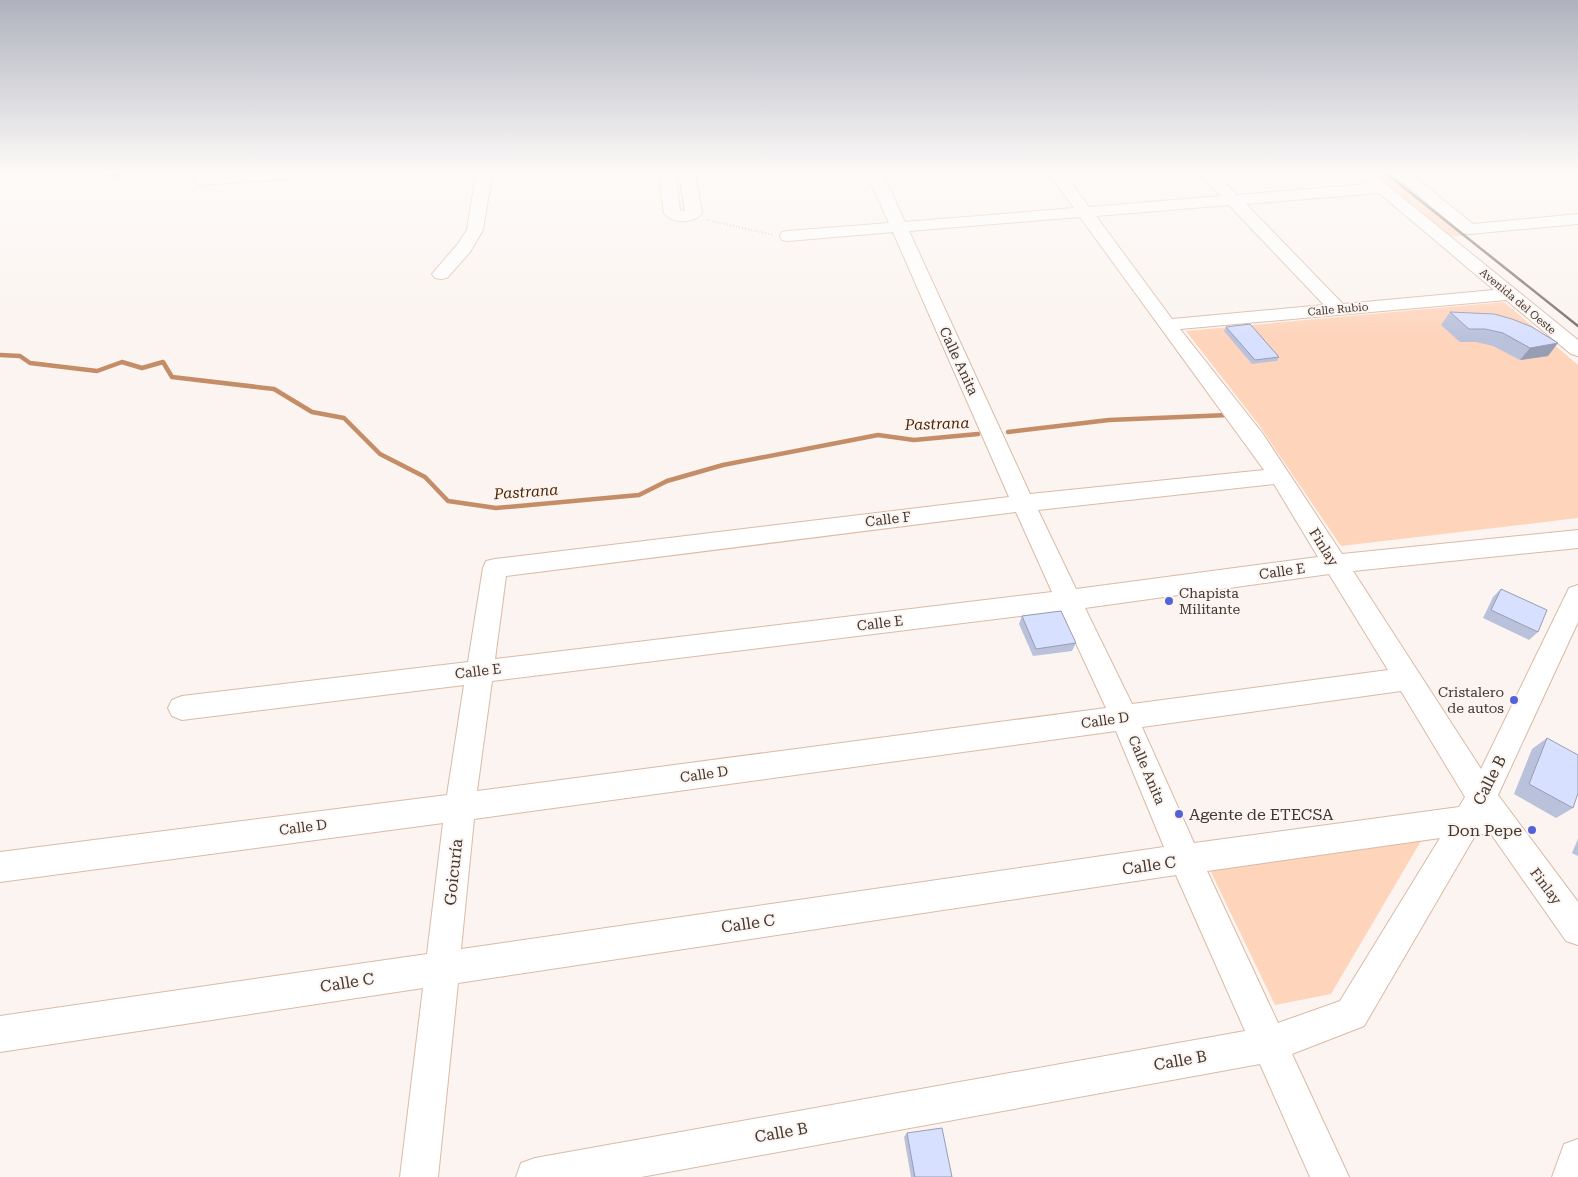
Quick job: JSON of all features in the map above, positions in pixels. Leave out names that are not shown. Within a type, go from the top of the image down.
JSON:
[{"type":"street","points":[[441,274],[464,248],[475,229]]},
{"type":"street","points":[[788,236],[874,229]]},
{"type":"street","name":"Calle Anita","points":[[899,229],[1068,600],[1124,717],[1330,1177]]},
{"type":"street","name":"Finlay","points":[[1097,229],[1167,325],[1255,439],[1280,476],[1408,679],[1482,812],[1578,929]]},
{"type":"street","points":[[1261,229],[1338,309]]},
{"type":"street","name":"Avenida del Oeste","points":[[1431,229],[1578,350]]},
{"type":"street","name":"Calle Rubio","points":[[1167,325],[1510,294]]},
{"type":"street","name":"Calle F","points":[[496,568],[1024,503],[1280,476]]},
{"type":"street","name":"Calle E","points":[[182,708],[1068,600],[1335,564],[1578,539]]},
{"type":"street","name":"Goicuría","points":[[419,1177],[460,807],[496,568]]},
{"type":"street","name":"Calle B","points":[[535,1177],[1270,1044],[1352,1014],[1482,812],[1578,595]]},
{"type":"street","name":"Calle D","points":[[0,866],[460,807],[1408,679]]},
{"type":"street","name":"Calle C","points":[[0,1034],[1186,859],[1482,812]]},
{"type":"street","points":[[1572,1177],[1578,1158]]},
{"type":"path","points":[[746,229],[788,236]]},
{"type":"shaded area","points":[[1437,229],[1466,229],[1474,235],[1447,237]]},
{"type":"shaded area","points":[[1504,302],[1578,365],[1578,518],[1341,546],[1259,425],[1186,331]]},
{"type":"shaded area","points":[[1421,841],[1331,994],[1275,1005],[1209,868]]},
{"type":"building","points":[[1450,312],[1494,314],[1512,319],[1532,327],[1558,343],[1530,348],[1503,333],[1485,329],[1469,329]]},
{"type":"building","points":[[1250,324],[1279,357],[1255,360],[1226,327]]},
{"type":"building","points":[[1501,589],[1547,610],[1538,632],[1491,610]]},
{"type":"building","points":[[1061,611],[1076,643],[1036,649],[1022,616]]},
{"type":"building","points":[[1547,738],[1578,755],[1578,793],[1573,808],[1529,784]]},
{"type":"building","points":[[942,1128],[952,1177],[915,1177],[907,1133]]},
{"type":"waterway","name":"Pastrana","points":[[0,355],[20,356],[30,363],[97,371],[122,362],[142,368],[163,362],[172,377],[274,389],[312,412],[344,418],[380,454],[425,477],[448,501],[496,508],[639,495],[667,481],[723,465],[878,435],[914,440],[978,434]]},
{"type":"waterway","name":"Pastrana","points":[[1008,432],[1109,420],[1228,415]]},
{"type":"railway","points":[[1456,229],[1578,326]]},
{"type":"place","name":"Chapista Militante","points":[[1169,601]]},
{"type":"place","name":"Cristalero de autos","points":[[1514,700]]},
{"type":"place","name":"Agente de ETECSA","points":[[1179,814]]},
{"type":"place","name":"Don Pepe","points":[[1532,830]]}]
